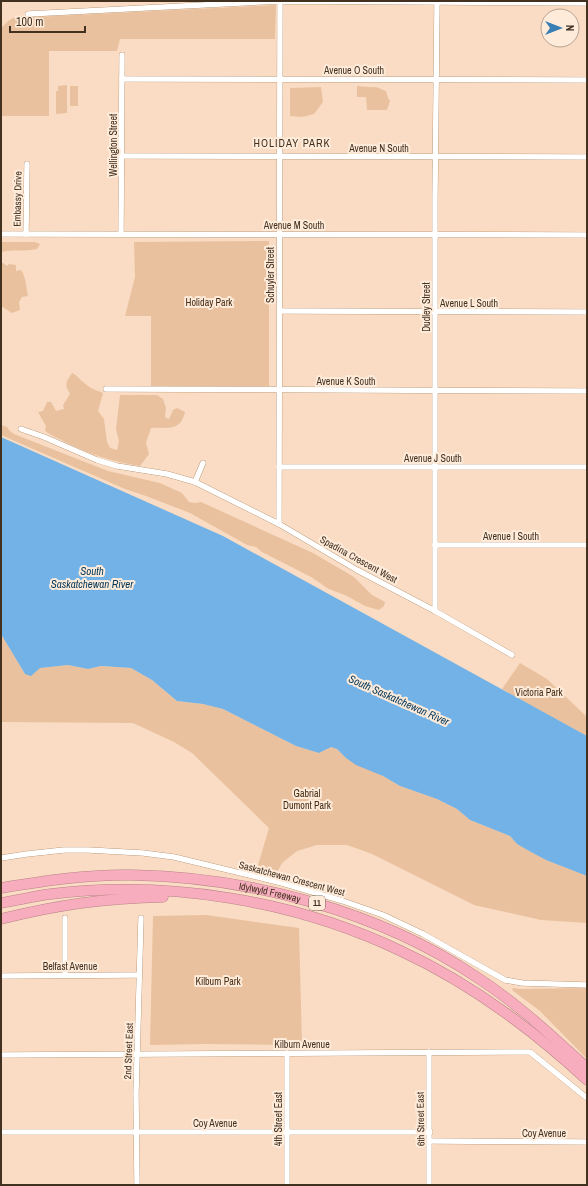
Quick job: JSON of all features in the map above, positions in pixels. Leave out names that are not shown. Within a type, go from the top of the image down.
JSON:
[{"type":"highway","name":"Idylwyld Freeway","points":[[1,888],[56,880],[103,876],[131,875],[176,877],[226,883],[313,902],[393,932],[443,956],[478,977],[528,1014],[587,1068]]},
{"type":"highway","name":"Idylwyld Freeway","points":[[1,903],[50,894],[108,890],[191,892],[220,896],[292,912],[342,927],[376,939],[422,961],[458,982],[504,1012],[548,1046],[587,1080]]},
{"type":"highway","points":[[1,919],[70,904],[105,899],[137,897],[199,898],[292,912]]},
{"type":"street","points":[[28,14],[280,1],[587,3]]},
{"type":"street","name":"Schuyler Street","points":[[279,524],[280,1]]},
{"type":"street","name":"Dudley Street","points":[[436,611],[435,312],[437,2]]},
{"type":"street","name":"Wellington Street","points":[[122,55],[122,234]]},
{"type":"street","name":"Avenue O South","points":[[122,79],[587,80]]},
{"type":"street","name":"Avenue N South","points":[[122,156],[587,157]]},
{"type":"street","name":"Embassy Drive","points":[[26,234],[27,164]]},
{"type":"street","name":"Avenue M South","points":[[1,234],[587,235]]},
{"type":"street","name":"Avenue L South","points":[[280,311],[587,312]]},
{"type":"street","name":"Avenue K South","points":[[106,389],[587,391]]},
{"type":"street","name":"Spadina Crescent West","points":[[21,429],[44,437],[97,460],[117,466],[167,474],[195,482],[279,524],[357,570],[436,611],[512,655]]},
{"type":"street","points":[[195,482],[203,463]]},
{"type":"street","name":"Avenue J South","points":[[279,467],[587,467]]},
{"type":"street","name":"Avenue I South","points":[[435,545],[587,545]]},
{"type":"street","name":"Saskatchewan Crescent West","points":[[1,858],[64,850],[88,850],[143,853],[174,858],[282,883],[343,901],[383,915],[423,934],[505,980],[529,984],[587,985]]},
{"type":"street","points":[[65,918],[65,975]]},
{"type":"street","name":"2nd Street East","points":[[137,1185],[137,1054],[141,918]]},
{"type":"street","name":"Belfast Avenue","points":[[1,976],[139,975]]},
{"type":"street","name":"6th Street East","points":[[429,1052],[429,1185]]},
{"type":"street","name":"Kilburn Avenue","points":[[1,1055],[530,1052],[587,1098]]},
{"type":"street","name":"4th Street East","points":[[287,1053],[287,1185]]},
{"type":"street","name":"Coy Avenue","points":[[1,1132],[430,1132]]},
{"type":"street","name":"Coy Avenue","points":[[430,1141],[587,1142]]},
{"type":"green space","points":[[276,5],[275,39],[120,39],[117,51],[49,51],[49,116],[1,116],[1,28],[13,18]]},
{"type":"green space","points":[[67,85],[67,113],[56,114],[56,91],[58,91],[58,86]]},
{"type":"green space","points":[[70,86],[78,86],[78,106],[70,106]]},
{"type":"green space","points":[[357,86],[376,87],[386,91],[390,101],[387,110],[367,110],[366,97],[357,97]]},
{"type":"green space","points":[[321,87],[323,102],[314,114],[302,117],[290,116],[290,88]]},
{"type":"green space","name":"Holiday Park","points":[[269,241],[269,386],[151,386],[151,316],[125,316],[135,277],[134,242]]},
{"type":"green space","points":[[1,242],[35,242],[40,244],[37,249],[1,252]]},
{"type":"green space","points":[[1,263],[7,266],[9,264],[16,265],[16,271],[21,270],[26,282],[28,296],[22,297],[19,302],[20,310],[12,313],[1,306]]},
{"type":"green space","points":[[72,373],[89,387],[103,393],[98,411],[104,419],[107,442],[110,448],[117,450],[119,441],[116,429],[120,395],[157,395],[163,399],[166,408],[165,417],[169,419],[173,410],[177,408],[185,412],[183,418],[177,426],[168,428],[151,428],[146,443],[149,454],[140,466],[111,460],[83,450],[45,431],[46,426],[38,412],[43,411],[47,402],[51,402],[56,411],[64,409],[63,405],[70,394],[66,383]]},
{"type":"green space","points":[[1,425],[7,427],[14,434],[108,471],[160,483],[182,493],[189,502],[201,502],[313,553],[354,577],[372,595],[385,602],[384,606],[379,610],[365,606],[347,596],[329,589],[311,577],[262,552],[256,547],[247,545],[190,513],[125,489],[1,435]]},
{"type":"green space","name":"Gabrial Dumont Park","points":[[1,634],[25,674],[40,668],[68,665],[88,669],[101,666],[131,668],[152,680],[177,701],[203,704],[223,709],[296,746],[319,753],[331,747],[337,749],[346,758],[400,786],[437,799],[457,809],[470,820],[510,836],[517,844],[546,860],[587,876],[587,923],[541,920],[474,905],[372,854],[347,845],[317,845],[297,851],[282,863],[275,876],[256,872],[269,828],[192,753],[174,742],[133,723],[1,722]]},
{"type":"green space","name":"Victoria Park","points":[[520,663],[547,679],[587,717],[587,736],[502,689]]},
{"type":"green space","name":"Kilburn Park","points":[[206,915],[299,928],[302,1045],[150,1045],[153,916]]},
{"type":"green space","points":[[513,988],[587,988],[587,1059],[540,1011],[512,990]]},
{"type":"water","name":"South Saskatchewan River","points":[[1,437],[223,536],[587,736],[587,876],[546,860],[517,844],[510,836],[470,820],[457,809],[437,799],[400,786],[383,776],[356,765],[337,749],[331,747],[319,753],[296,746],[223,709],[203,704],[177,701],[152,680],[131,668],[101,666],[88,669],[68,665],[40,668],[31,676],[25,674],[1,634]]},
{"type":"district","name":"HOLIDAY PARK","points":[[292,143]]}]
